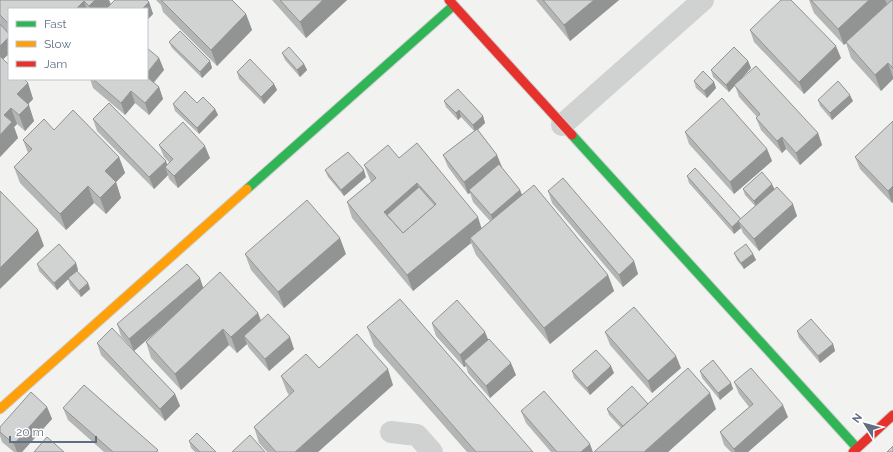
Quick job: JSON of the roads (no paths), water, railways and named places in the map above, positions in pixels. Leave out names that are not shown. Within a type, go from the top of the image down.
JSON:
[{"type":"street","points":[[562,125],[703,0]]},
{"type":"street","points":[[0,409],[451,3],[855,450],[893,415]]},
{"type":"street","points":[[391,432],[417,435],[432,452]]}]
